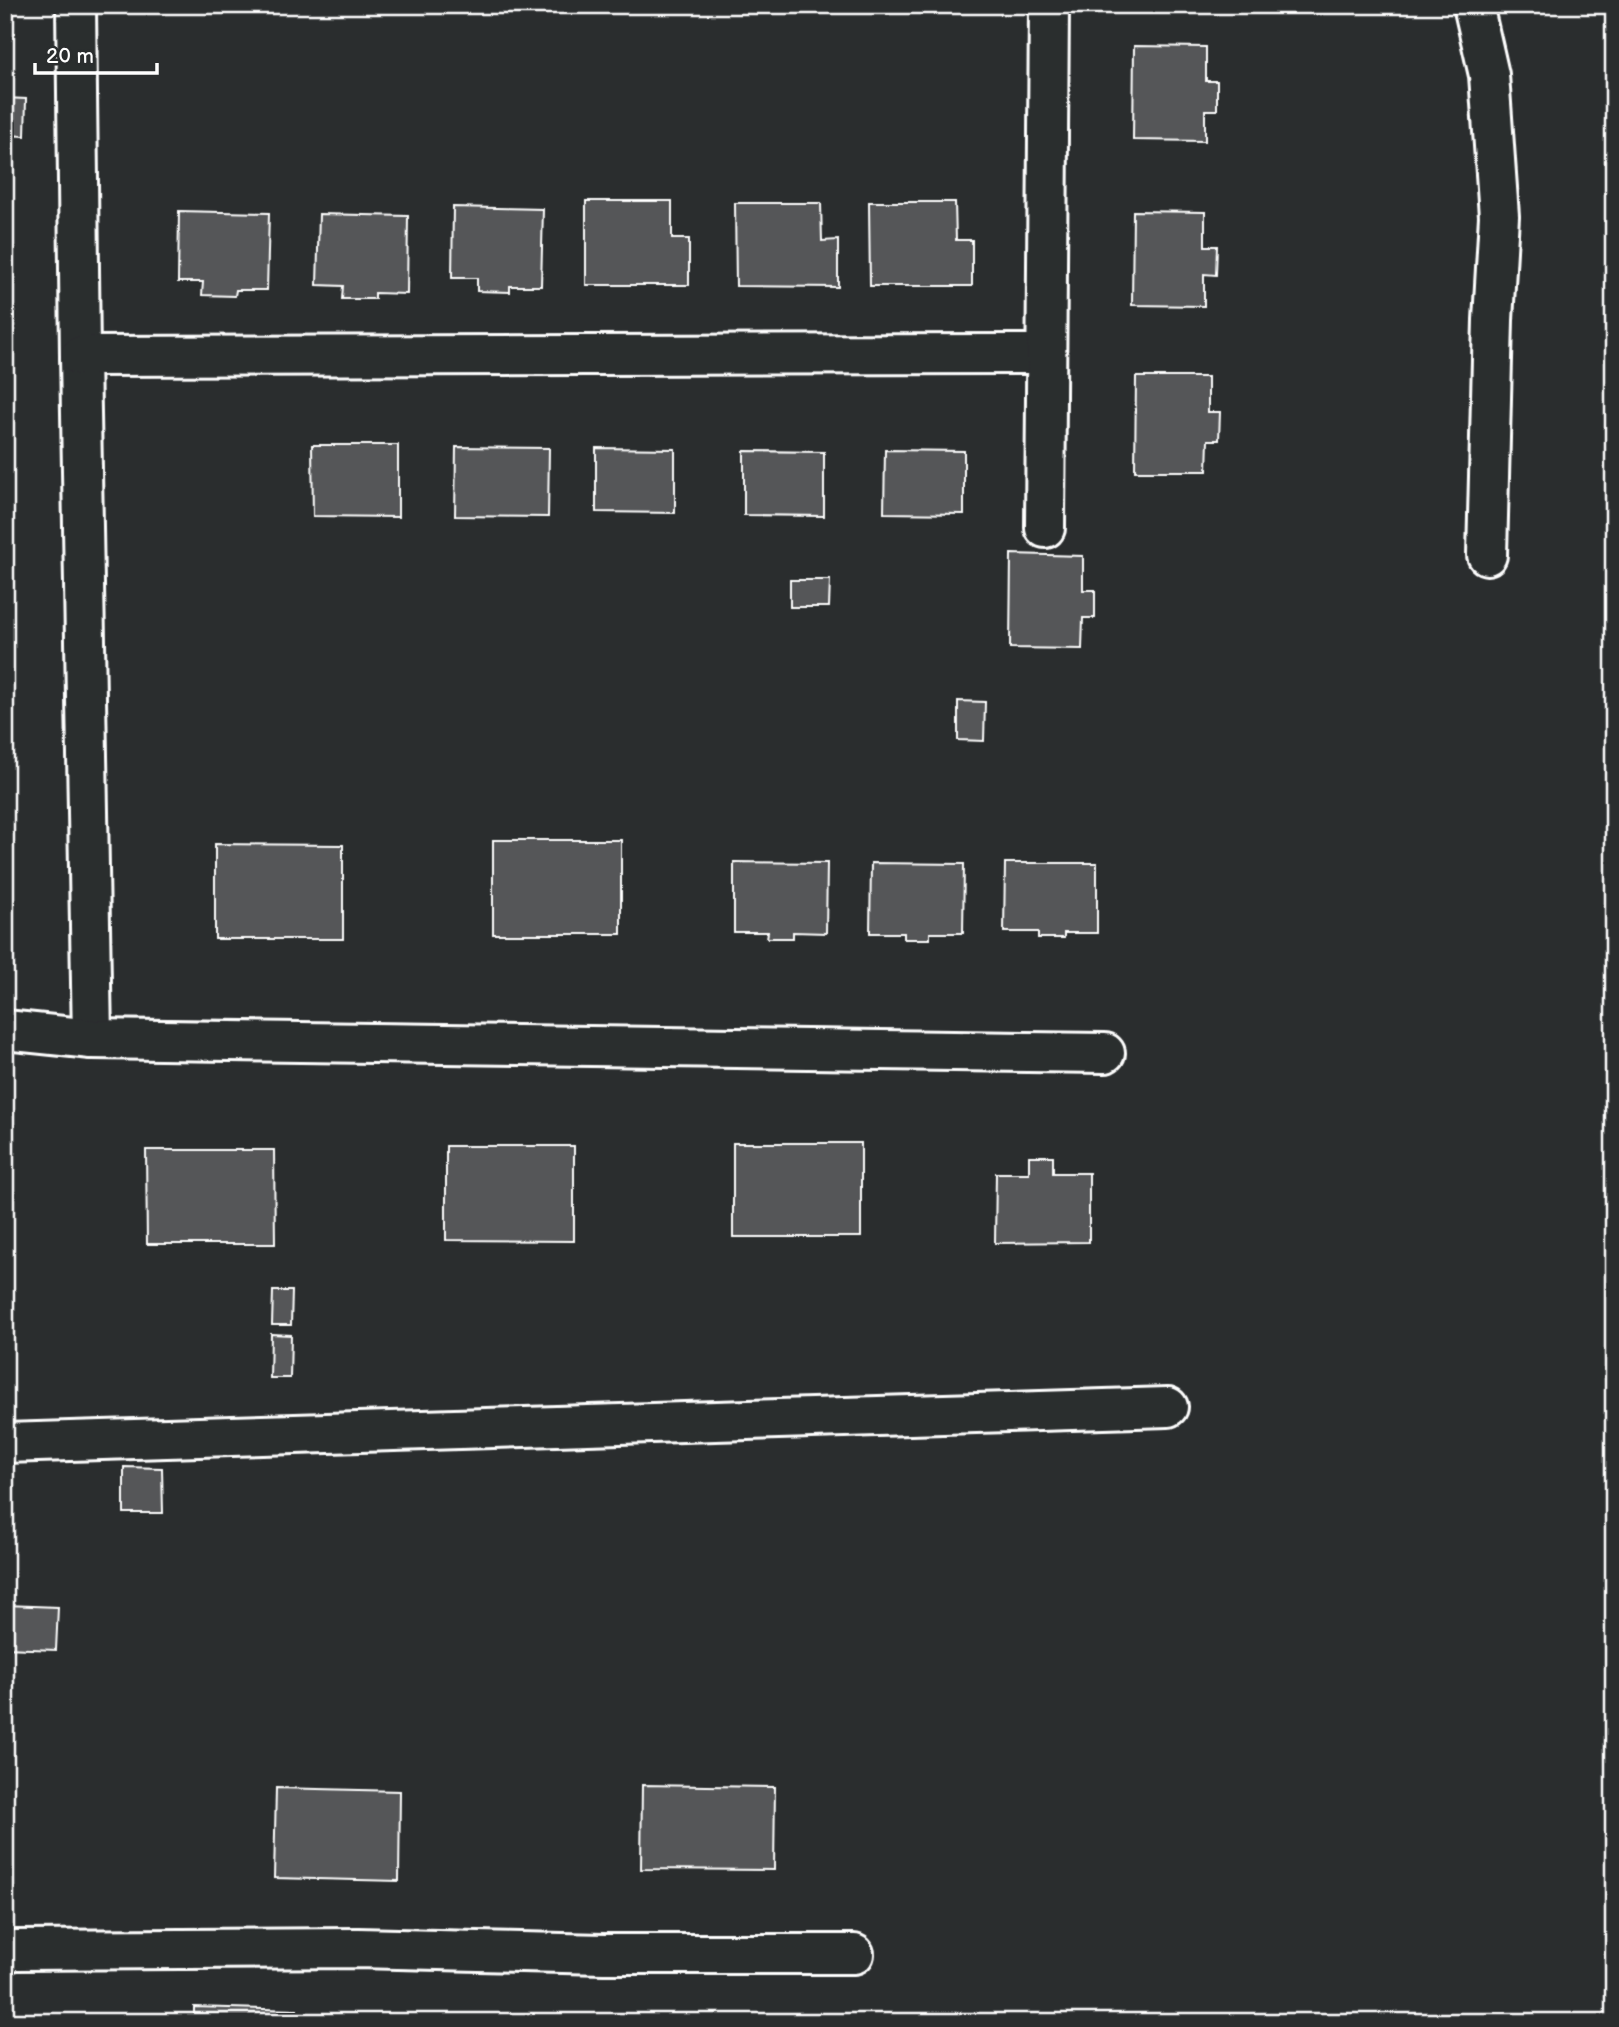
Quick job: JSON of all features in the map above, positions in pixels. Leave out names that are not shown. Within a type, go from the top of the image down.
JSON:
[{"type":"street","points":[[76,5],[92,1039]]},
{"type":"street","points":[[1045,528],[1049,5]]},
{"type":"street","points":[[1473,5],[1489,75],[1499,216],[1493,320],[1487,555]]},
{"type":"street","points":[[80,356],[1046,354]]},
{"type":"street","points":[[5,1030],[92,1039],[1105,1053]]},
{"type":"street","points":[[5,1443],[1168,1407]]},
{"type":"street","points":[[5,1952],[358,1948],[604,1954],[854,1954]]},
{"type":"building","points":[[1134,46],[1206,47],[1206,81],[1217,81],[1217,110],[1205,110],[1205,141],[1133,140]]},
{"type":"building","points":[[5,98],[26,99],[25,136],[5,135]]},
{"type":"building","points":[[586,201],[672,201],[672,239],[689,239],[689,285],[586,285]]},
{"type":"building","points":[[869,202],[955,202],[956,240],[972,240],[972,286],[870,286]]},
{"type":"building","points":[[735,203],[821,203],[822,241],[838,240],[838,287],[736,286]]},
{"type":"building","points":[[453,207],[543,209],[541,286],[510,286],[510,292],[477,291],[477,278],[452,278]]},
{"type":"building","points":[[179,211],[269,213],[267,290],[236,290],[235,296],[202,295],[203,282],[178,282]]},
{"type":"building","points":[[1133,211],[1205,212],[1205,246],[1217,246],[1216,275],[1204,274],[1204,306],[1132,305]]},
{"type":"building","points":[[319,214],[408,216],[407,294],[375,293],[375,299],[342,299],[343,286],[317,285]]},
{"type":"building","points":[[1136,377],[1208,377],[1208,412],[1220,412],[1219,440],[1208,440],[1207,471],[1135,471]]},
{"type":"building","points":[[312,445],[398,445],[398,517],[313,516]]},
{"type":"building","points":[[456,447],[549,448],[548,517],[455,516]]},
{"type":"building","points":[[596,448],[675,449],[675,513],[596,512]]},
{"type":"building","points":[[885,450],[964,451],[964,514],[884,513]]},
{"type":"building","points":[[744,451],[824,452],[824,516],[744,515]]},
{"type":"building","points":[[1011,554],[1083,556],[1083,590],[1095,590],[1095,618],[1083,618],[1082,649],[1010,648]]},
{"type":"building","points":[[790,580],[830,580],[829,607],[790,607]]},
{"type":"building","points":[[958,701],[985,702],[984,741],[958,740]]},
{"type":"building","points":[[493,840],[621,840],[621,934],[493,934]]},
{"type":"building","points":[[215,844],[343,845],[343,939],[215,939]]},
{"type":"building","points":[[734,862],[827,863],[826,933],[793,932],[793,938],[767,938],[768,932],[734,932]]},
{"type":"building","points":[[871,863],[964,864],[963,933],[930,933],[930,939],[904,939],[904,933],[870,933]]},
{"type":"building","points":[[1005,863],[1097,863],[1097,933],[1064,933],[1064,938],[1038,938],[1038,932],[1004,932]]},
{"type":"building","points":[[733,1143],[861,1143],[861,1237],[733,1237]]},
{"type":"building","points":[[446,1146],[574,1146],[574,1241],[446,1240]]},
{"type":"building","points":[[146,1150],[274,1150],[275,1244],[147,1244]]},
{"type":"building","points":[[1029,1156],[1053,1156],[1053,1173],[1089,1173],[1089,1242],[995,1243],[996,1173],[1029,1173]]},
{"type":"building","points":[[273,1291],[292,1291],[291,1325],[272,1325]]},
{"type":"building","points":[[271,1334],[291,1335],[290,1378],[270,1378]]},
{"type":"building","points":[[124,1467],[162,1468],[163,1513],[124,1513]]},
{"type":"building","points":[[5,1605],[58,1607],[56,1650],[5,1648]]},
{"type":"building","points":[[642,1785],[775,1787],[774,1870],[641,1869]]},
{"type":"building","points":[[276,1788],[400,1791],[399,1881],[274,1878]]},
{"type":"building","points":[[194,2007],[297,2010],[297,2022],[194,2022]]}]
